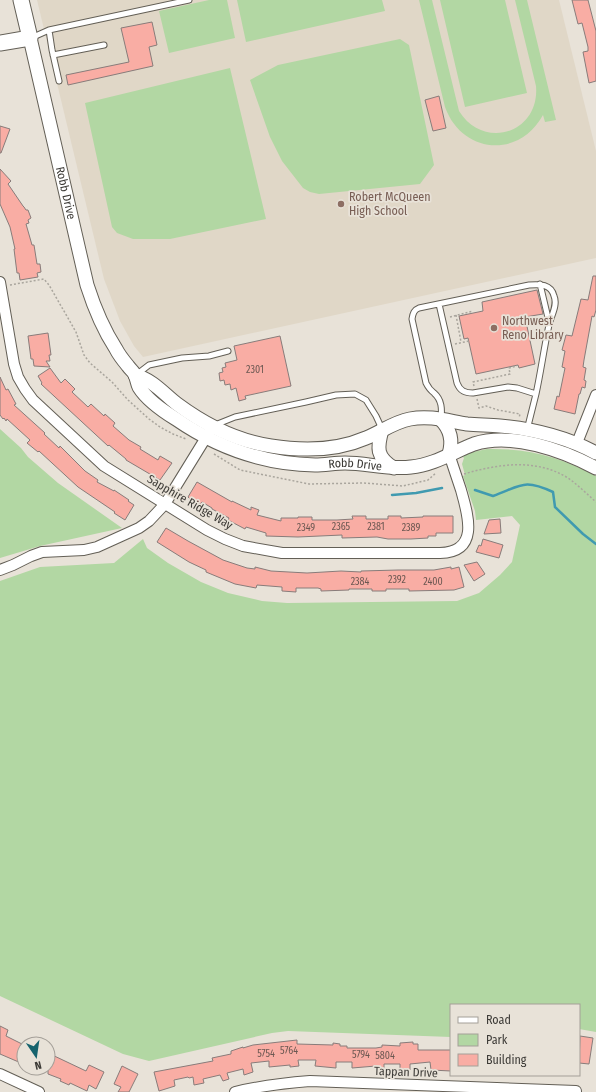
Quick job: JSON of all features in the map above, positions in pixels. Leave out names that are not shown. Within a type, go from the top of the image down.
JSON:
[{"type":"main road","name":"Robb Drive","points":[[21,0],[30,38]]},
{"type":"main road","points":[[0,42],[30,38]]},
{"type":"street","name":"Robb Drive","points":[[30,38],[87,285],[95,308],[104,328],[117,350],[135,375],[140,387],[150,399],[172,416],[206,438],[238,452],[282,462],[315,465],[357,464],[394,468],[413,467],[441,459],[449,454],[475,444],[493,441],[521,442],[537,445],[564,453],[596,468]]},
{"type":"street","name":"Sapphire Ridge Way","points":[[0,282],[4,326],[14,364],[18,377],[33,400],[104,466],[207,530],[243,546],[282,553],[300,554],[446,552],[457,549],[466,540],[469,527],[467,510],[449,454]]},
{"type":"street","name":"Robb Drive","points":[[135,375],[148,380],[187,411],[212,426],[255,443],[270,446],[304,449],[339,447],[365,439],[410,418],[428,417],[468,424],[523,426],[577,443],[596,452]]},
{"type":"street","points":[[577,443],[596,395]]},
{"type":"street","points":[[441,420],[450,432],[451,445],[449,454]]},
{"type":"street","points":[[0,570],[42,552],[84,550],[97,547],[139,528],[165,504],[212,426]]},
{"type":"street","points":[[382,430],[378,446],[379,452],[382,458],[394,468]]},
{"type":"street","points":[[0,1074],[39,1092]]},
{"type":"street","name":"Tappan Drive","points":[[235,1092],[261,1086],[310,1082],[477,1090],[576,1091]]},
{"type":"lane","points":[[30,38],[49,30],[188,0]]},
{"type":"lane","points":[[49,30],[59,81]]},
{"type":"lane","points":[[53,55],[104,45]]},
{"type":"lane","points":[[540,284],[549,323]]},
{"type":"lane","points":[[441,420],[442,409],[440,400],[426,383],[412,314],[416,309],[540,284],[548,287],[555,296],[555,305],[549,323],[536,394],[523,426],[521,442]]},
{"type":"lane","points":[[439,304],[457,383],[461,390],[467,393],[473,393],[508,387],[517,388],[536,394]]},
{"type":"lane","points":[[135,375],[149,365],[182,358],[209,356],[228,351]]},
{"type":"lane","points":[[212,426],[235,416],[306,402],[336,394],[355,394],[366,400],[376,416],[382,430]]},
{"type":"path","points":[[451,323],[449,316],[474,311]]},
{"type":"path","points":[[456,315],[461,343]]},
{"type":"path","points":[[455,344],[469,341]]},
{"type":"path","points":[[475,389],[474,382],[510,374],[509,368],[517,366]]},
{"type":"path","points":[[477,400],[479,408],[486,406],[520,414],[523,426]]},
{"type":"path","points":[[464,474],[494,466],[511,464],[539,467],[552,470],[568,478],[596,502]]},
{"type":"shaded area","name":"Robert McQueen High School","points":[[37,0],[559,0],[596,151],[596,258],[143,357],[134,346],[120,321],[104,279]]},
{"type":"green space","points":[[209,0],[227,0],[235,38],[169,53],[159,11]]},
{"type":"green space","points":[[237,0],[382,0],[385,11],[246,42]]},
{"type":"green space","points":[[419,0],[432,0],[459,111],[470,123],[482,131],[495,133],[508,131],[520,125],[529,115],[535,102],[536,86],[515,0],[527,0],[556,120],[545,122],[543,115],[533,129],[520,139],[506,144],[491,145],[477,142],[464,134],[453,123],[445,107]]},
{"type":"green space","points":[[440,0],[505,0],[527,93],[465,107]]},
{"type":"green space","points":[[400,39],[409,45],[434,165],[420,184],[319,194],[310,192],[303,188],[282,161],[270,137],[250,80],[278,65]]},
{"type":"green space","points":[[230,68],[266,219],[170,239],[133,239],[117,233],[112,227],[85,103]]},
{"type":"green space","points":[[0,429],[21,448],[28,457],[58,483],[122,528],[40,546],[0,558]]},
{"type":"green space","points":[[487,449],[530,452],[557,459],[583,469],[596,476],[596,1032],[580,1029],[580,1004],[450,1004],[450,1037],[288,1031],[272,1033],[149,1061],[123,1054],[0,996],[0,581],[40,567],[114,563],[143,539],[147,548],[168,563],[201,582],[228,593],[262,601],[287,603],[457,601],[479,593],[500,575],[512,562],[520,525],[512,516],[476,520],[475,511],[463,476],[465,475],[462,464],[463,457],[468,453]]},
{"type":"building","points":[[572,0],[588,0],[596,31],[596,81],[589,83],[583,52],[588,51],[588,47],[582,23],[578,24]]},
{"type":"building","points":[[152,22],[157,45],[149,47],[153,66],[68,85],[66,75],[129,62],[121,28]]},
{"type":"building","points":[[439,96],[446,128],[433,131],[425,100]]},
{"type":"building","points":[[0,126],[10,129],[1,153],[0,153]]},
{"type":"building","points":[[0,169],[11,181],[8,184],[26,210],[28,210],[31,218],[28,220],[29,223],[26,224],[32,245],[34,245],[37,264],[40,264],[41,272],[37,273],[38,277],[20,280],[19,273],[17,273],[15,249],[10,227],[0,204]]},
{"type":"building","points":[[593,276],[596,276],[596,310],[594,317],[592,316],[583,367],[586,368],[584,380],[586,381],[585,388],[582,387],[579,394],[575,414],[554,409],[557,396],[559,397],[565,368],[562,367],[565,351],[562,350],[566,335],[572,336],[581,299],[588,300]]},
{"type":"building","name":"Northwest Reno Library","points":[[537,290],[543,314],[525,317],[535,364],[519,368],[518,365],[476,374],[468,338],[464,339],[459,316],[483,311],[482,302]]},
{"type":"building","points":[[48,333],[51,355],[49,355],[50,361],[46,361],[50,367],[34,366],[33,359],[31,359],[28,336]]},
{"type":"building","points":[[280,336],[291,386],[245,396],[246,399],[239,401],[236,388],[231,390],[230,384],[225,385],[224,380],[220,381],[219,373],[223,372],[222,368],[226,367],[225,363],[237,360],[234,346]]},
{"type":"building","points":[[50,368],[61,383],[65,379],[75,389],[72,392],[88,407],[91,404],[104,416],[105,414],[115,423],[113,426],[129,440],[141,447],[140,449],[158,460],[160,456],[172,463],[160,480],[126,460],[109,445],[108,446],[41,384],[42,383],[38,376]]},
{"type":"building","points":[[0,377],[6,390],[8,389],[16,404],[14,405],[45,433],[44,434],[59,448],[60,446],[85,471],[98,480],[97,482],[114,490],[134,505],[125,520],[78,487],[39,451],[38,452],[27,443],[30,440],[7,419],[6,421],[4,418],[3,419],[0,415]]},
{"type":"building","points":[[197,482],[232,502],[251,510],[251,507],[259,510],[257,515],[281,521],[281,518],[298,517],[312,517],[312,520],[337,520],[353,519],[352,516],[366,516],[366,519],[388,519],[388,516],[401,516],[401,518],[453,516],[453,533],[436,533],[436,536],[428,536],[428,538],[411,539],[388,539],[377,537],[342,538],[342,535],[298,537],[266,536],[266,533],[246,527],[245,529],[228,520],[229,518],[202,502],[200,504],[190,499],[188,497]]},
{"type":"building","points":[[500,519],[501,533],[484,534],[489,520]]},
{"type":"building","points":[[166,528],[223,560],[247,568],[255,569],[255,567],[271,571],[307,573],[434,570],[459,567],[464,587],[454,590],[409,591],[409,589],[386,589],[386,591],[372,591],[372,589],[349,589],[321,591],[321,589],[318,588],[296,588],[296,592],[282,591],[282,587],[257,585],[256,588],[235,584],[206,572],[206,570],[189,562],[157,542]]},
{"type":"building","points":[[483,539],[503,545],[499,558],[476,552],[479,545],[481,546]]},
{"type":"building","points":[[477,562],[485,574],[474,581],[464,565]]},
{"type":"building","points":[[0,1026],[8,1030],[6,1036],[16,1041],[16,1061],[0,1054]]},
{"type":"building","points":[[580,1036],[593,1038],[589,1064],[580,1063]]},
{"type":"building","points":[[297,1040],[297,1044],[333,1045],[333,1043],[340,1044],[340,1046],[347,1046],[347,1048],[376,1048],[382,1047],[382,1045],[400,1046],[400,1043],[413,1042],[413,1044],[418,1044],[418,1050],[450,1050],[450,1071],[431,1070],[430,1062],[410,1064],[410,1070],[400,1069],[400,1064],[384,1064],[384,1070],[376,1069],[376,1066],[352,1068],[352,1062],[336,1062],[336,1068],[315,1066],[316,1060],[298,1060],[299,1066],[290,1067],[290,1065],[269,1067],[269,1061],[251,1063],[253,1072],[244,1075],[243,1069],[227,1073],[229,1079],[223,1081],[220,1075],[203,1079],[204,1083],[194,1085],[193,1077],[188,1077],[174,1080],[175,1086],[159,1091],[154,1072],[213,1061],[212,1058],[231,1054],[231,1051],[253,1045]]},
{"type":"building","points":[[56,1057],[86,1071],[89,1065],[104,1072],[96,1089],[89,1085],[87,1091],[70,1083],[69,1085],[60,1081],[61,1079],[53,1076],[56,1076]]},
{"type":"building","points":[[122,1066],[138,1074],[129,1092],[118,1092],[121,1087],[114,1084]]},
{"type":"waterway","points":[[475,490],[493,496],[528,484],[553,492],[555,507],[583,534],[596,544]]},
{"type":"waterway","points":[[392,495],[416,493],[442,488]]},
{"type":"place","name":"Robert McQueen High School","points":[[341,204]]},
{"type":"place","name":"Northwest Reno Library","points":[[494,328]]}]
